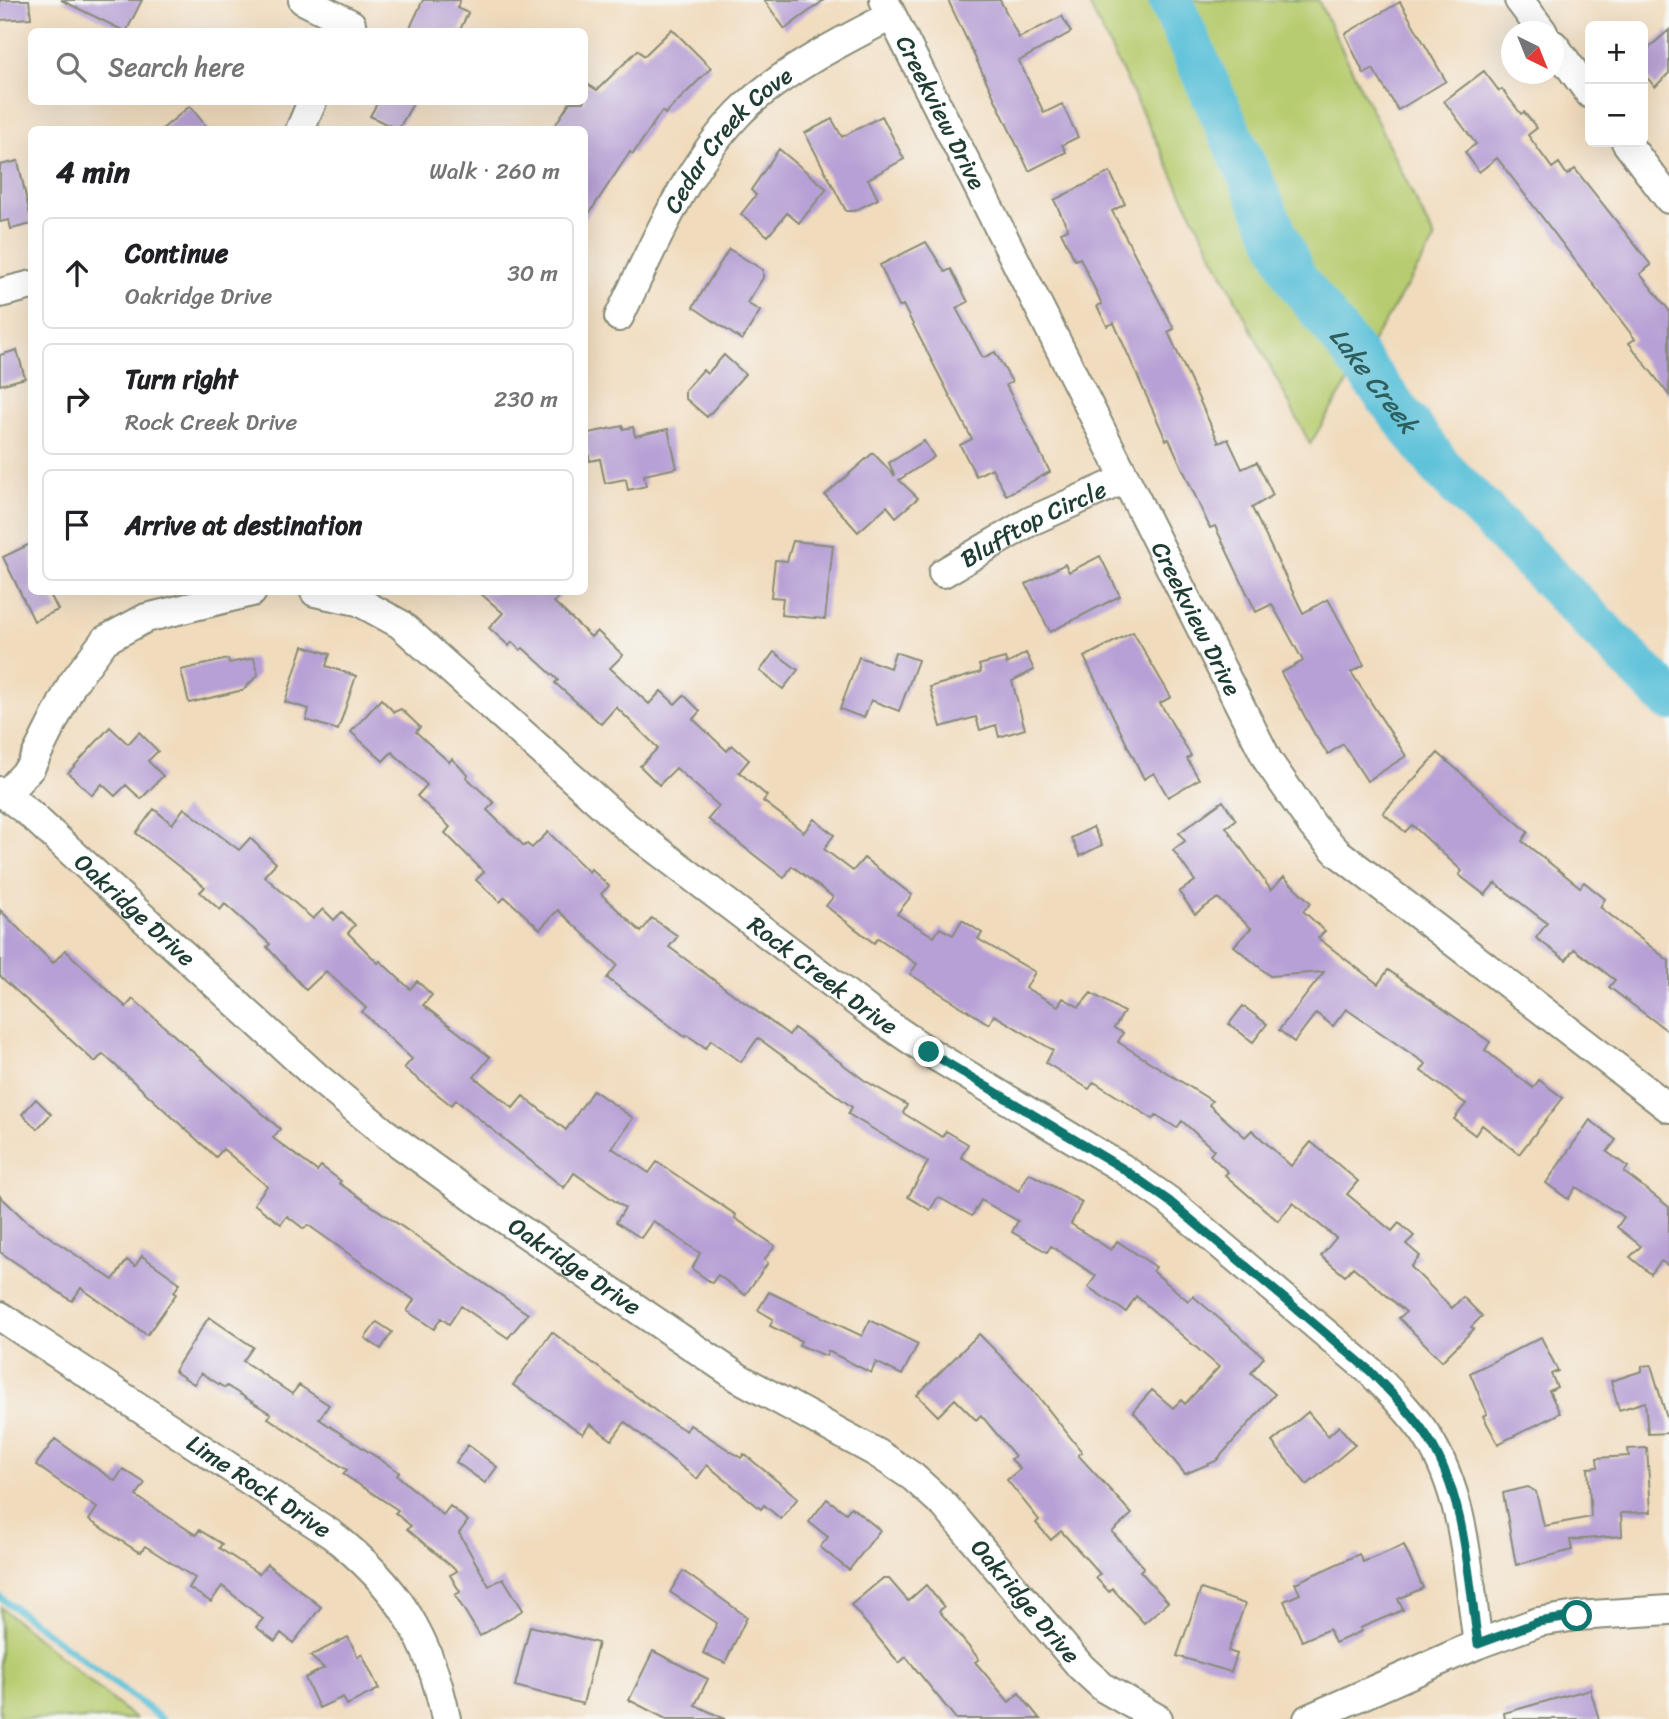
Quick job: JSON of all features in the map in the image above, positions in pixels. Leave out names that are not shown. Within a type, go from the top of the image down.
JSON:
[{"type":"street","points":[[303,0],[354,18]]},
{"type":"street","points":[[1519,0],[1535,21]]},
{"type":"street","name":"Cedar Creek Cove","points":[[618,317],[693,174],[738,114],[887,8]]},
{"type":"street","name":"Creekview Drive","points":[[887,8],[1268,761],[1312,826],[1366,876],[1669,1108]]},
{"type":"street","points":[[1564,60],[1585,88]]},
{"type":"street","points":[[302,126],[311,105]]},
{"type":"street","points":[[1630,147],[1669,199]]},
{"type":"street","points":[[0,293],[28,286]]},
{"type":"street","name":"Blufftop Circle","points":[[943,573],[1031,521],[1125,479]]},
{"type":"street","points":[[3,793],[30,768],[72,684],[105,640],[146,618],[236,595]]},
{"type":"street","name":"Rock Creek Drive","points":[[329,595],[358,601],[401,624],[628,827],[874,1015],[929,1052],[1122,1168],[1169,1201],[1370,1371],[1401,1402],[1427,1437],[1454,1497],[1464,1537],[1478,1644]]},
{"type":"street","name":"Oakridge Drive","points":[[3,793],[318,1078],[385,1133],[484,1205],[739,1378],[877,1453],[913,1477],[945,1506],[1081,1667],[1104,1688],[1158,1719]]},
{"type":"street","name":"Lime Rock Drive","points":[[0,1316],[331,1534],[365,1560],[393,1591],[425,1645],[439,1684],[446,1719]]},
{"type":"street","points":[[1308,1719],[1478,1644],[1538,1622],[1577,1616],[1669,1609]]},
{"type":"green space","points":[[1087,0],[1318,0],[1435,240],[1310,444],[1194,218]]},
{"type":"green space","points":[[0,1607],[135,1719],[0,1719]]},
{"type":"building","points":[[0,0],[29,0],[31,18],[0,20]]},
{"type":"building","points":[[61,0],[142,0],[128,28],[118,28]]},
{"type":"building","points":[[423,0],[460,0],[457,8],[468,13],[461,28],[410,28]]},
{"type":"building","points":[[764,0],[824,0],[785,29]]},
{"type":"building","points":[[948,0],[1000,0],[1019,38],[1062,16],[1071,32],[1019,61],[1044,113],[1062,104],[1078,137],[1062,145],[1066,152],[1029,171]]},
{"type":"building","points":[[1400,2],[1446,81],[1398,110],[1373,69],[1364,74],[1345,34]]},
{"type":"building","points":[[672,29],[711,68],[665,114],[662,111],[633,154],[630,152],[588,215],[588,126],[555,126],[568,105],[588,105],[588,84],[597,90],[638,50],[644,56]]},
{"type":"building","points":[[1669,30],[1669,73],[1655,87],[1648,79],[1648,49]]},
{"type":"building","points":[[1484,71],[1499,91],[1502,89],[1521,114],[1524,112],[1537,128],[1528,135],[1552,168],[1559,163],[1567,175],[1575,169],[1651,265],[1640,274],[1669,310],[1669,395],[1629,343],[1635,339],[1497,158],[1479,172],[1465,152],[1476,144],[1444,101]]},
{"type":"building","points":[[376,105],[412,105],[400,126],[390,126],[370,116]]},
{"type":"building","points":[[190,106],[206,126],[166,126]]},
{"type":"building","points":[[882,116],[904,159],[868,179],[878,199],[854,211],[846,211],[805,133],[832,119],[842,137]]},
{"type":"building","points":[[779,149],[827,189],[799,223],[787,213],[768,236],[741,214],[756,195],[751,190]]},
{"type":"building","points":[[18,161],[28,206],[28,225],[11,229],[9,220],[0,222],[0,165]]},
{"type":"building","points":[[1110,172],[1125,204],[1112,211],[1174,329],[1168,332],[1219,443],[1228,439],[1242,469],[1257,462],[1273,495],[1252,508],[1303,613],[1328,599],[1364,665],[1351,672],[1406,756],[1367,781],[1343,744],[1328,754],[1315,735],[1281,673],[1303,661],[1272,604],[1256,612],[1215,526],[1210,528],[1169,439],[1166,440],[1114,323],[1107,326],[1097,306],[1102,304],[1080,258],[1075,260],[1061,232],[1068,229],[1054,200]]},
{"type":"building","points":[[926,242],[945,272],[951,269],[968,302],[956,308],[983,358],[995,352],[1012,382],[1006,385],[1050,472],[1006,495],[992,468],[976,476],[960,445],[972,439],[903,305],[899,307],[880,265]]},
{"type":"building","points":[[729,249],[763,270],[763,278],[747,303],[760,311],[742,340],[693,307]]},
{"type":"building","points":[[17,350],[25,378],[0,385],[0,355]]},
{"type":"building","points":[[724,355],[745,374],[707,417],[685,398],[685,390],[703,370],[707,374]]},
{"type":"building","points":[[623,426],[623,429],[633,427],[635,436],[668,429],[677,468],[644,475],[646,486],[628,490],[626,479],[605,483],[600,459],[590,461],[588,433]]},
{"type":"building","points":[[924,441],[934,457],[899,480],[918,498],[896,517],[887,506],[858,532],[825,495],[873,453],[895,476],[889,463]]},
{"type":"building","points":[[793,541],[833,545],[825,619],[781,615],[783,598],[771,597],[775,560],[787,561]]},
{"type":"building","points":[[28,545],[28,595],[50,595],[58,610],[34,621],[3,557]]},
{"type":"building","points":[[1100,556],[1120,596],[1050,632],[1026,584],[1065,564],[1069,572]]},
{"type":"building","points":[[482,595],[561,595],[554,602],[591,637],[597,631],[623,655],[610,668],[649,704],[661,691],[675,704],[684,695],[700,711],[693,719],[727,751],[732,745],[749,760],[739,772],[767,796],[763,801],[804,832],[814,819],[834,835],[824,849],[853,871],[864,858],[912,895],[897,914],[934,937],[940,928],[953,935],[962,920],[982,933],[978,939],[1035,972],[1026,988],[1058,1006],[1063,998],[1079,1007],[1091,993],[1124,1012],[1114,1028],[1123,1033],[1118,1042],[1212,1101],[1209,1105],[1245,1137],[1252,1130],[1291,1166],[1311,1142],[1358,1181],[1347,1194],[1392,1231],[1399,1223],[1414,1236],[1406,1244],[1420,1256],[1411,1267],[1452,1308],[1463,1297],[1482,1316],[1471,1327],[1474,1329],[1442,1361],[1399,1318],[1406,1312],[1353,1267],[1345,1276],[1321,1256],[1336,1238],[1293,1203],[1278,1221],[1225,1175],[1228,1172],[1210,1155],[1214,1150],[1182,1121],[1177,1128],[1156,1115],[1153,1119],[1094,1082],[1089,1089],[1046,1063],[1053,1050],[994,1015],[989,1024],[910,974],[917,964],[878,938],[874,943],[826,906],[833,897],[792,866],[784,878],[708,819],[719,806],[676,768],[659,785],[640,766],[658,748],[616,707],[601,724],[555,683],[558,680],[523,648],[520,650],[512,642],[509,646],[489,628],[503,613]]},
{"type":"building","points":[[1133,632],[1171,697],[1160,703],[1191,756],[1187,759],[1199,779],[1168,797],[1154,773],[1144,779],[1084,657]]},
{"type":"building","points":[[303,646],[330,654],[326,666],[356,676],[338,730],[306,720],[309,709],[285,702]]},
{"type":"building","points":[[774,652],[798,670],[783,689],[760,671]]},
{"type":"building","points":[[895,652],[918,660],[899,711],[871,700],[864,718],[840,709],[859,657],[890,668]]},
{"type":"building","points":[[1026,653],[1034,670],[1012,681],[1025,729],[999,737],[996,725],[980,730],[976,717],[941,727],[930,687],[981,672],[979,665],[1005,658],[1007,664]]},
{"type":"building","points":[[254,658],[258,675],[243,690],[189,703],[181,670],[228,659],[229,663]]},
{"type":"building","points":[[381,699],[394,712],[401,709],[420,727],[416,732],[449,762],[452,759],[468,775],[466,777],[494,803],[487,810],[524,846],[527,844],[532,848],[548,832],[589,872],[591,869],[609,886],[601,894],[641,932],[652,918],[678,936],[669,947],[789,1035],[794,1028],[864,1080],[907,1105],[903,1113],[942,1137],[946,1131],[968,1144],[961,1157],[1019,1191],[1029,1173],[1082,1202],[1071,1224],[1111,1250],[1117,1241],[1156,1267],[1153,1271],[1188,1301],[1193,1296],[1264,1357],[1251,1373],[1275,1394],[1216,1461],[1185,1474],[1133,1411],[1152,1390],[1173,1408],[1181,1400],[1185,1404],[1219,1367],[1136,1296],[1126,1312],[1088,1287],[1096,1276],[1051,1246],[1047,1252],[1012,1232],[1018,1221],[981,1200],[972,1216],[938,1197],[930,1210],[908,1197],[928,1162],[848,1114],[852,1107],[758,1038],[741,1062],[711,1040],[706,1048],[687,1035],[685,1037],[607,978],[617,965],[558,910],[540,929],[505,897],[500,902],[476,880],[484,872],[445,833],[450,827],[417,796],[427,785],[392,752],[383,761],[351,732]]},
{"type":"building","points":[[110,727],[128,744],[139,732],[158,751],[148,761],[163,776],[141,799],[126,785],[115,796],[102,784],[92,795],[68,773]]},
{"type":"building","points":[[1438,753],[1528,832],[1522,841],[1580,887],[1584,882],[1605,899],[1600,907],[1669,961],[1669,1032],[1609,987],[1615,980],[1574,949],[1566,960],[1536,938],[1547,923],[1495,883],[1485,895],[1459,875],[1462,871],[1412,825],[1405,832],[1383,813]]},
{"type":"building","points":[[1223,801],[1236,820],[1226,827],[1271,890],[1284,877],[1311,903],[1303,911],[1325,931],[1318,938],[1378,984],[1388,970],[1490,1042],[1485,1050],[1533,1088],[1539,1080],[1563,1098],[1519,1154],[1482,1125],[1475,1135],[1454,1119],[1466,1104],[1421,1071],[1426,1064],[1346,1009],[1333,1026],[1316,1013],[1294,1042],[1279,1030],[1324,972],[1270,976],[1234,946],[1251,928],[1218,898],[1195,914],[1179,892],[1195,881],[1173,850],[1185,841],[1179,833]]},
{"type":"building","points":[[184,808],[239,850],[250,838],[276,863],[264,876],[313,919],[323,909],[334,920],[342,912],[355,925],[348,933],[378,963],[380,961],[410,989],[417,981],[432,995],[423,1005],[490,1057],[474,1077],[513,1108],[523,1096],[566,1130],[593,1090],[633,1118],[612,1148],[649,1173],[657,1162],[736,1215],[735,1218],[775,1246],[764,1260],[768,1263],[745,1295],[718,1275],[712,1283],[692,1269],[700,1253],[653,1221],[641,1238],[616,1222],[625,1208],[574,1173],[564,1188],[456,1100],[451,1105],[404,1068],[412,1059],[362,1012],[366,1008],[326,971],[306,990],[267,947],[270,944],[225,904],[220,910],[200,892],[205,887],[136,833],[154,809],[172,824]]},
{"type":"building","points":[[1093,827],[1102,845],[1080,856],[1071,838]]},
{"type":"building","points":[[0,910],[53,963],[65,950],[126,1007],[133,999],[280,1129],[273,1138],[317,1171],[321,1166],[341,1181],[339,1183],[528,1314],[508,1338],[461,1306],[449,1324],[441,1318],[434,1329],[407,1311],[414,1300],[308,1225],[304,1229],[287,1216],[281,1224],[254,1204],[267,1186],[223,1149],[216,1157],[103,1054],[95,1062],[0,976]]},
{"type":"building","points":[[1243,1006],[1267,1024],[1253,1042],[1229,1024]]},
{"type":"building","points":[[36,1099],[51,1114],[37,1129],[22,1114]]},
{"type":"building","points":[[1590,1120],[1616,1140],[1607,1152],[1628,1167],[1624,1172],[1669,1207],[1669,1266],[1661,1261],[1651,1274],[1630,1257],[1641,1246],[1617,1227],[1624,1217],[1576,1187],[1568,1199],[1546,1183]]},
{"type":"building","points":[[0,1196],[26,1221],[113,1280],[127,1260],[135,1266],[142,1256],[180,1283],[174,1292],[176,1294],[147,1335],[81,1288],[72,1301],[0,1252]]},
{"type":"building","points":[[769,1292],[862,1336],[870,1320],[918,1344],[902,1375],[876,1362],[871,1373],[828,1351],[826,1356],[799,1345],[801,1341],[770,1326],[773,1319],[758,1310]]},
{"type":"building","points":[[209,1317],[253,1347],[243,1361],[292,1394],[299,1385],[329,1405],[319,1419],[399,1472],[397,1475],[443,1515],[450,1506],[468,1521],[459,1533],[489,1586],[503,1578],[523,1610],[480,1636],[455,1595],[460,1592],[450,1575],[457,1571],[407,1529],[411,1526],[395,1513],[398,1510],[343,1474],[347,1470],[268,1418],[271,1414],[227,1386],[225,1388],[201,1373],[194,1384],[174,1371]]},
{"type":"building","points":[[377,1322],[392,1332],[381,1349],[365,1338]]},
{"type":"building","points":[[552,1332],[665,1418],[686,1431],[690,1425],[741,1458],[744,1454],[798,1498],[781,1519],[764,1505],[761,1509],[707,1465],[697,1479],[625,1422],[612,1440],[590,1424],[583,1434],[513,1385]]},
{"type":"building","points":[[979,1334],[1029,1385],[1082,1452],[1078,1455],[1132,1514],[1112,1532],[1144,1567],[1140,1571],[1168,1602],[1144,1623],[1112,1588],[1109,1592],[1096,1578],[1100,1574],[1061,1531],[1051,1540],[1036,1523],[1039,1520],[1007,1480],[1020,1469],[1011,1459],[1015,1456],[981,1415],[976,1420],[955,1399],[938,1416],[917,1395]]},
{"type":"building","points":[[1541,1337],[1558,1371],[1551,1374],[1557,1387],[1549,1391],[1560,1413],[1498,1444],[1483,1416],[1487,1414],[1470,1373]]},
{"type":"building","points":[[1651,1365],[1669,1433],[1648,1434],[1645,1402],[1619,1410],[1611,1381],[1642,1371],[1642,1366]]},
{"type":"building","points":[[1308,1412],[1328,1436],[1339,1426],[1355,1445],[1307,1485],[1272,1442]]},
{"type":"building","points":[[55,1439],[115,1481],[123,1469],[145,1483],[136,1496],[196,1535],[199,1530],[222,1544],[219,1548],[259,1574],[267,1564],[321,1607],[293,1643],[281,1633],[275,1641],[256,1627],[263,1619],[222,1586],[211,1602],[189,1588],[195,1578],[145,1546],[141,1552],[137,1551],[89,1520],[97,1508],[36,1465]]},
{"type":"building","points":[[468,1445],[497,1467],[485,1483],[456,1462]]},
{"type":"building","points":[[1647,1448],[1651,1512],[1621,1513],[1622,1536],[1570,1540],[1572,1550],[1516,1565],[1503,1493],[1528,1487],[1536,1492],[1544,1526],[1591,1517],[1588,1468],[1598,1467],[1597,1458],[1629,1456],[1628,1449]]},
{"type":"building","points":[[827,1499],[846,1513],[851,1507],[880,1530],[849,1570],[820,1547],[828,1537],[809,1522]]},
{"type":"building","points":[[1404,1545],[1423,1588],[1398,1599],[1403,1610],[1360,1628],[1362,1631],[1335,1643],[1329,1629],[1302,1641],[1284,1601],[1300,1594],[1295,1583],[1359,1554],[1363,1562]]},
{"type":"building","points":[[683,1571],[747,1617],[725,1663],[703,1653],[717,1623],[670,1592]]},
{"type":"building","points":[[882,1579],[889,1579],[908,1601],[926,1585],[944,1607],[939,1611],[979,1659],[975,1662],[1009,1702],[1019,1693],[1040,1719],[956,1719],[906,1657],[899,1663],[851,1605]]},
{"type":"building","points":[[1201,1589],[1245,1604],[1228,1651],[1237,1654],[1231,1672],[1177,1656]]},
{"type":"building","points":[[530,1626],[598,1643],[583,1704],[515,1686]]},
{"type":"building","points":[[348,1637],[358,1657],[362,1654],[379,1689],[347,1705],[343,1697],[319,1708],[305,1678],[324,1668],[310,1656]]},
{"type":"building","points":[[653,1651],[708,1679],[695,1705],[725,1719],[666,1719],[629,1700]]},
{"type":"building","points":[[1590,1689],[1599,1719],[1505,1719],[1504,1713]]},
{"type":"waterway","name":"Lake Creek","points":[[1170,0],[1296,279],[1444,471],[1669,699]]},
{"type":"waterway","points":[[0,1597],[162,1719]]},
{"type":"route","points":[[929,1052],[1122,1168],[1169,1201],[1370,1371],[1401,1402],[1427,1437],[1454,1497],[1464,1537],[1478,1644],[1538,1622],[1577,1616]]}]
